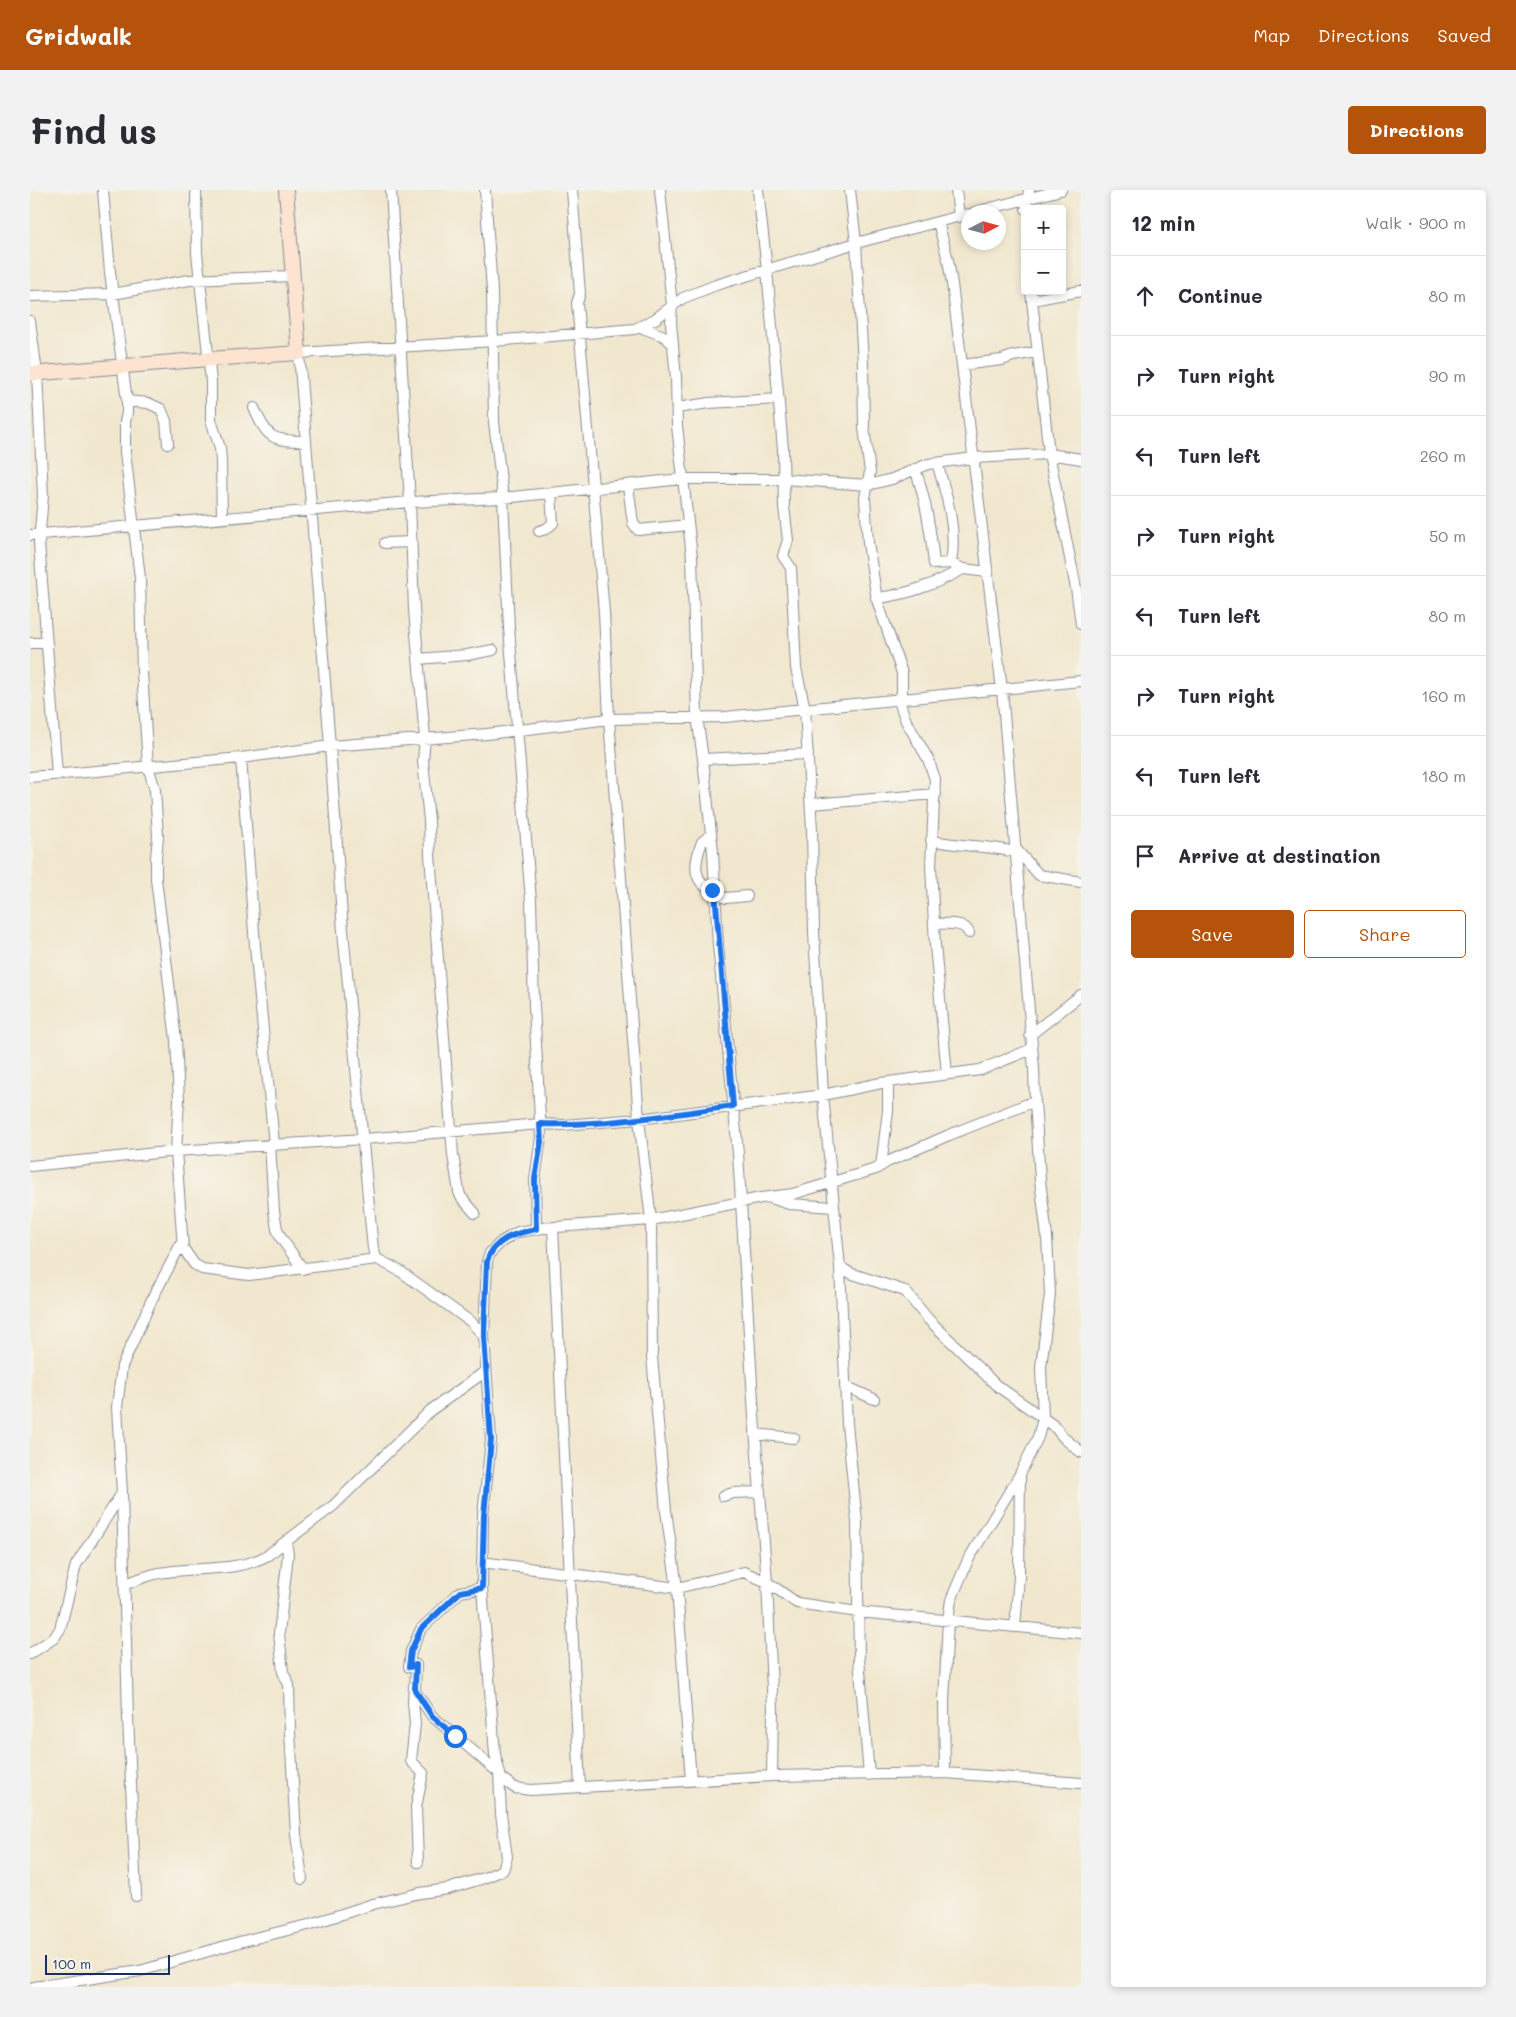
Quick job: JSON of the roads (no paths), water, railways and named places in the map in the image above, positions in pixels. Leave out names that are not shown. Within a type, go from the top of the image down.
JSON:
[{"type":"street","points":[[103,190],[105,227],[127,401],[127,413],[124,422],[125,452],[140,578],[142,672],[148,766],[155,790],[158,836],[156,868],[176,1040],[178,1100],[176,1151],[182,1242],[188,1257],[202,1269],[250,1275],[377,1259],[400,1271],[471,1322],[484,1336]]},
{"type":"street","points":[[196,190],[195,226],[199,281],[211,381],[211,420],[220,448],[222,517]]},
{"type":"street","points":[[286,190],[343,931],[373,1245],[377,1259]]},
{"type":"street","points":[[390,190],[418,659],[425,738],[423,761],[430,822],[430,855],[451,1131],[459,1192],[475,1213]]},
{"type":"street","points":[[485,190],[494,341],[494,422],[503,498],[509,628],[532,901],[534,1006],[541,1142],[535,1179],[536,1229]]},
{"type":"street","points":[[572,190],[579,271],[580,295],[577,303],[604,612],[609,719],[639,1119],[651,1220],[652,1357],[666,1512],[677,1588],[691,1781]]},
{"type":"street","points":[[660,190],[672,305],[671,319],[678,408],[677,426],[692,558],[697,716],[711,835],[741,1202],[755,1434],[767,1582],[773,1710],[772,1776]]},
{"type":"street","points":[[758,190],[779,399],[788,540],[783,556],[791,568],[796,668],[805,709],[811,804],[814,932],[823,1094],[840,1267],[845,1386],[857,1522],[859,1659],[869,1774]]},
{"type":"street","points":[[850,190],[856,242],[863,364],[864,428],[870,472],[865,498],[866,516],[876,598],[902,673],[902,695],[898,698]]},
{"type":"street","points":[[956,190],[961,206]]},
{"type":"street","points":[[1003,205],[1061,190]]},
{"type":"street","points":[[33,374],[209,358],[494,341],[640,327],[655,319],[672,305],[694,293],[856,242],[961,216]]},
{"type":"street","points":[[938,222],[948,260],[1002,690],[1034,1069],[1034,1101],[1040,1180],[1047,1237],[1050,1294],[1040,1367],[1044,1418],[1038,1438],[1020,1474],[968,1560],[954,1592],[948,1620],[944,1702],[945,1772]]},
{"type":"street","points":[[30,296],[113,294],[172,283],[292,276]]},
{"type":"street","points":[[1081,291],[1031,296],[1048,454],[1076,588],[1081,624]]},
{"type":"street","points":[[30,321],[42,496],[35,535],[47,643],[57,774]]},
{"type":"street","points":[[640,327],[664,336],[673,344]]},
{"type":"street","points":[[962,365],[1002,360],[1037,352]]},
{"type":"street","points":[[678,408],[709,403],[779,399]]},
{"type":"street","points":[[127,401],[148,403],[161,409],[166,421],[168,444]]},
{"type":"street","points":[[254,408],[264,429],[274,437],[282,440],[305,441]]},
{"type":"street","points":[[35,535],[222,517],[410,502],[551,494],[682,479],[783,478],[868,485],[892,479],[937,463],[974,458],[1048,454],[1081,459]]},
{"type":"street","points":[[937,463],[947,499],[954,536],[951,563]]},
{"type":"street","points":[[915,470],[922,492],[934,564],[951,563],[963,569],[988,572]]},
{"type":"street","points":[[628,486],[633,523],[638,530],[688,525]]},
{"type":"street","points":[[539,531],[546,529],[553,523],[551,494]]},
{"type":"street","points":[[385,543],[412,542]]},
{"type":"street","points":[[876,598],[902,595],[963,569]]},
{"type":"street","points":[[30,643],[47,643]]},
{"type":"street","points":[[418,659],[467,655],[493,650]]},
{"type":"street","points":[[30,777],[241,758],[330,746],[517,731],[609,719],[726,717],[898,698],[1002,690],[1081,681]]},
{"type":"street","points":[[898,698],[906,721],[933,771],[936,786],[931,840],[934,924],[947,1074]]},
{"type":"street","points":[[703,759],[808,754]]},
{"type":"street","points":[[241,758],[272,1144],[274,1211],[277,1230],[281,1238],[304,1269]]},
{"type":"street","points":[[811,804],[936,794]]},
{"type":"street","points":[[711,835],[702,842],[696,872],[701,883],[726,898],[748,896]]},
{"type":"street","points":[[931,840],[975,847],[1015,850],[1039,875],[1081,882]]},
{"type":"street","points":[[934,924],[964,926],[969,933]]},
{"type":"street","points":[[1030,1035],[1081,995]]},
{"type":"street","points":[[30,1166],[176,1151],[364,1139],[540,1124],[563,1125],[639,1119],[823,1094],[888,1082],[986,1068],[1032,1049]]},
{"type":"street","points":[[881,1166],[888,1111],[888,1082]]},
{"type":"street","points":[[34,1987],[140,1971],[243,1941],[308,1925],[373,1904],[420,1893],[448,1889],[503,1870],[507,1857],[500,1814],[499,1774],[495,1754],[482,1588],[482,1562],[491,1440],[484,1336],[487,1261],[490,1253],[508,1237],[536,1229],[651,1220],[768,1197],[793,1194],[876,1170],[949,1135],[1034,1101]]},
{"type":"street","points":[[768,1197],[789,1204],[834,1207]]},
{"type":"street","points":[[553,1227],[580,1787]]},
{"type":"street","points":[[136,1896],[128,1717],[126,1584],[117,1407],[122,1366],[152,1299],[182,1242]]},
{"type":"street","points":[[840,1267],[850,1273],[905,1292],[924,1316],[996,1385],[1044,1418],[1081,1452]]},
{"type":"street","points":[[126,1584],[146,1576],[165,1572],[256,1562],[333,1506],[432,1410],[486,1371]]},
{"type":"street","points":[[845,1386],[874,1399]]},
{"type":"street","points":[[755,1434],[794,1438]]},
{"type":"street","points":[[1015,1627],[1019,1576],[1020,1474]]},
{"type":"street","points":[[723,1496],[733,1492],[759,1492]]},
{"type":"street","points":[[30,1654],[54,1638],[60,1629],[76,1565],[122,1493]]},
{"type":"street","points":[[286,1541],[288,1555],[278,1633],[283,1672],[289,1685],[296,1834],[302,1880]]},
{"type":"street","points":[[482,1562],[569,1572],[677,1588],[744,1572],[767,1582],[797,1603],[858,1612],[1081,1633]]},
{"type":"street","points":[[416,1665],[409,1667],[411,1651],[421,1629],[460,1592],[482,1588]]},
{"type":"street","points":[[416,1665],[415,1690],[432,1716],[499,1774],[506,1784],[514,1788],[531,1790],[772,1776],[945,1772],[1081,1783]]},
{"type":"street","points":[[416,1665],[413,1702],[415,1724],[411,1761],[423,1773],[416,1807],[418,1862]]}]
